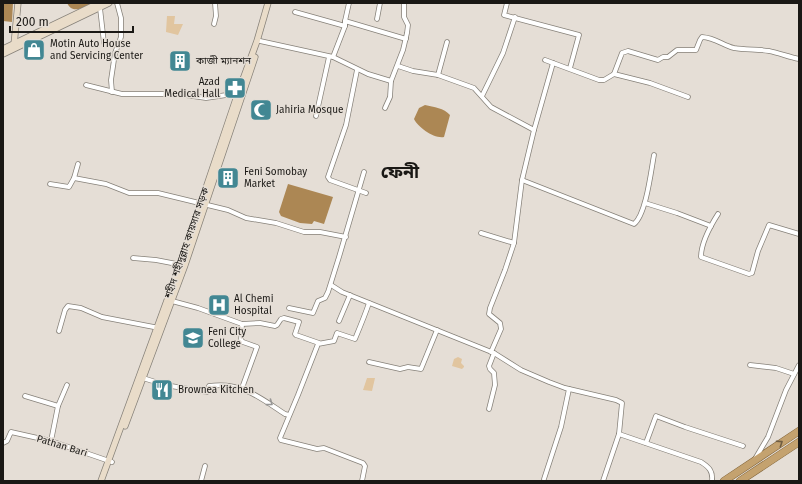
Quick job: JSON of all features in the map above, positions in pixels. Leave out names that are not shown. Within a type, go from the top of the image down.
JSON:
[{"type":"highway","points":[[724,481],[799,431]]},
{"type":"highway","points":[[740,481],[799,442]]},
{"type":"main road","points":[[14,47],[18,3]]},
{"type":"main road","points":[[3,54],[14,47],[99,6],[109,3]]},
{"type":"main road","name":"শহীদ শহীদুল্লাহ কায়সার সড়ক","points":[[101,481],[111,462],[143,378],[159,328],[172,301],[268,3]]},
{"type":"main road","name":"শহীদ শহীদুল্লাহ কায়সার সড়ক","points":[[240,93],[260,42],[272,3]]},
{"type":"main road","points":[[3,49],[14,47]]},
{"type":"main road","name":"শহীদ শহীদুল্লাহ কায়সার সড়ক","points":[[105,481],[183,265]]},
{"type":"street","points":[[112,92],[115,52],[121,37],[121,18],[117,3]]},
{"type":"street","points":[[214,24],[216,16],[215,3]]},
{"type":"street","points":[[316,116],[331,57],[345,23],[349,3]]},
{"type":"street","points":[[377,19],[380,3]]},
{"type":"street","points":[[385,108],[390,96],[391,81],[398,66],[406,39],[408,25],[404,17],[404,3]]},
{"type":"street","points":[[507,3],[504,15],[579,35],[570,68]]},
{"type":"street","points":[[99,6],[104,43]]},
{"type":"street","points":[[295,12],[406,39]]},
{"type":"street","points":[[482,96],[503,53],[515,17]]},
{"type":"street","points":[[545,60],[599,80],[604,80],[614,74],[622,53],[628,52],[658,60],[663,57],[668,57],[677,50],[696,50],[702,37],[718,40],[727,46],[734,48],[768,51],[799,59]]},
{"type":"street","points":[[260,42],[331,57],[358,70],[391,81]]},
{"type":"street","points":[[438,75],[447,42]]},
{"type":"street","points":[[489,409],[495,385],[495,376],[494,372],[489,366],[501,329],[500,323],[490,314],[490,308],[514,243],[522,180],[534,130],[553,63]]},
{"type":"street","points":[[398,66],[413,71],[438,75],[474,88],[491,107],[534,130]]},
{"type":"street","points":[[358,70],[346,125],[328,177],[330,180],[366,193]]},
{"type":"street","points":[[614,74],[650,83],[688,97]]},
{"type":"street","points":[[86,85],[122,94],[178,94],[206,98],[240,93]]},
{"type":"street","points":[[522,180],[634,224],[638,220],[645,204],[654,155]]},
{"type":"street","points":[[50,184],[69,187],[74,178],[78,164]]},
{"type":"street","points":[[289,308],[313,313],[318,301],[325,298],[331,285],[346,237],[364,172]]},
{"type":"street","points":[[74,178],[106,184],[130,193],[158,193],[228,210],[246,218],[276,223],[304,232],[320,232],[346,237]]},
{"type":"street","points":[[645,204],[677,213],[711,226]]},
{"type":"street","points":[[718,214],[711,226],[701,257],[749,274],[752,272],[758,251],[769,225],[799,234]]},
{"type":"street","points":[[481,233],[514,243]]},
{"type":"street","points":[[133,258],[156,260],[183,265]]},
{"type":"street","points":[[331,285],[350,295],[492,353],[521,370],[570,389],[616,400],[622,403],[619,434],[603,481]]},
{"type":"street","points":[[339,321],[350,295]]},
{"type":"street","points":[[172,301],[198,308],[242,324],[260,323],[275,326],[281,318],[300,322],[295,334],[319,343],[332,342],[335,340],[337,333],[355,338],[365,317],[369,303]]},
{"type":"street","points":[[59,331],[65,310],[68,306],[81,308],[87,312],[102,317],[159,328]]},
{"type":"street","points":[[242,324],[243,342],[257,347],[242,388]]},
{"type":"street","points":[[369,362],[400,369],[408,367],[421,369],[437,330]]},
{"type":"street","points":[[319,343],[280,438],[281,440],[317,449],[324,448],[363,463],[365,466],[362,481]]},
{"type":"street","points":[[750,365],[776,368],[794,374]]},
{"type":"street","points":[[754,461],[768,437],[786,390],[799,365]]},
{"type":"street","points":[[143,378],[165,385],[207,392],[209,386],[215,385],[242,388],[259,396],[285,414],[289,415]]},
{"type":"street","points":[[51,441],[58,406],[67,385]]},
{"type":"street","points":[[544,479],[561,427],[570,389]]},
{"type":"street","points":[[26,396],[58,406]]},
{"type":"street","points":[[646,443],[656,416],[743,446]]},
{"type":"street","name":"Pathan Bari","points":[[3,443],[7,441],[11,432],[51,441],[111,462]]},
{"type":"street","points":[[619,434],[702,462],[711,470],[712,481]]},
{"type":"street","points":[[201,481],[206,466]]},
{"type":"shaded area","points":[[3,3],[13,3],[12,22],[3,21]]},
{"type":"shaded area","points":[[67,3],[93,3],[82,8],[72,9]]},
{"type":"shaded area","points":[[167,16],[175,16],[174,24],[183,24],[178,35],[166,32]]},
{"type":"shaded area","points":[[425,105],[442,109],[450,115],[444,137],[436,136],[427,132],[414,119],[419,108]]},
{"type":"shaded area","points":[[288,184],[333,197],[324,224],[314,221],[312,224],[300,223],[281,216],[279,212]]},
{"type":"shaded area","points":[[458,357],[462,359],[461,363],[464,367],[462,369],[452,366],[454,359]]},
{"type":"shaded area","points":[[367,378],[375,378],[372,391],[363,390]]},
{"type":"place","name":"Motin Auto House and Servicing Center","points":[[34,50]]},
{"type":"place","name":"কাজী ম্যানশন","points":[[180,61]]},
{"type":"place","name":"Azad Medical Hall","points":[[235,88]]},
{"type":"place","name":"Jahiria Mosque","points":[[261,110]]},
{"type":"place","name":"Feni Somobay Market","points":[[228,178]]},
{"type":"place","name":"Al Chemi Hospital","points":[[219,305]]},
{"type":"place","name":"Feni City College","points":[[193,338]]},
{"type":"place","name":"Brownea Kitchen","points":[[162,390]]},
{"type":"district","name":"ফেনী","points":[[400,172]]}]
